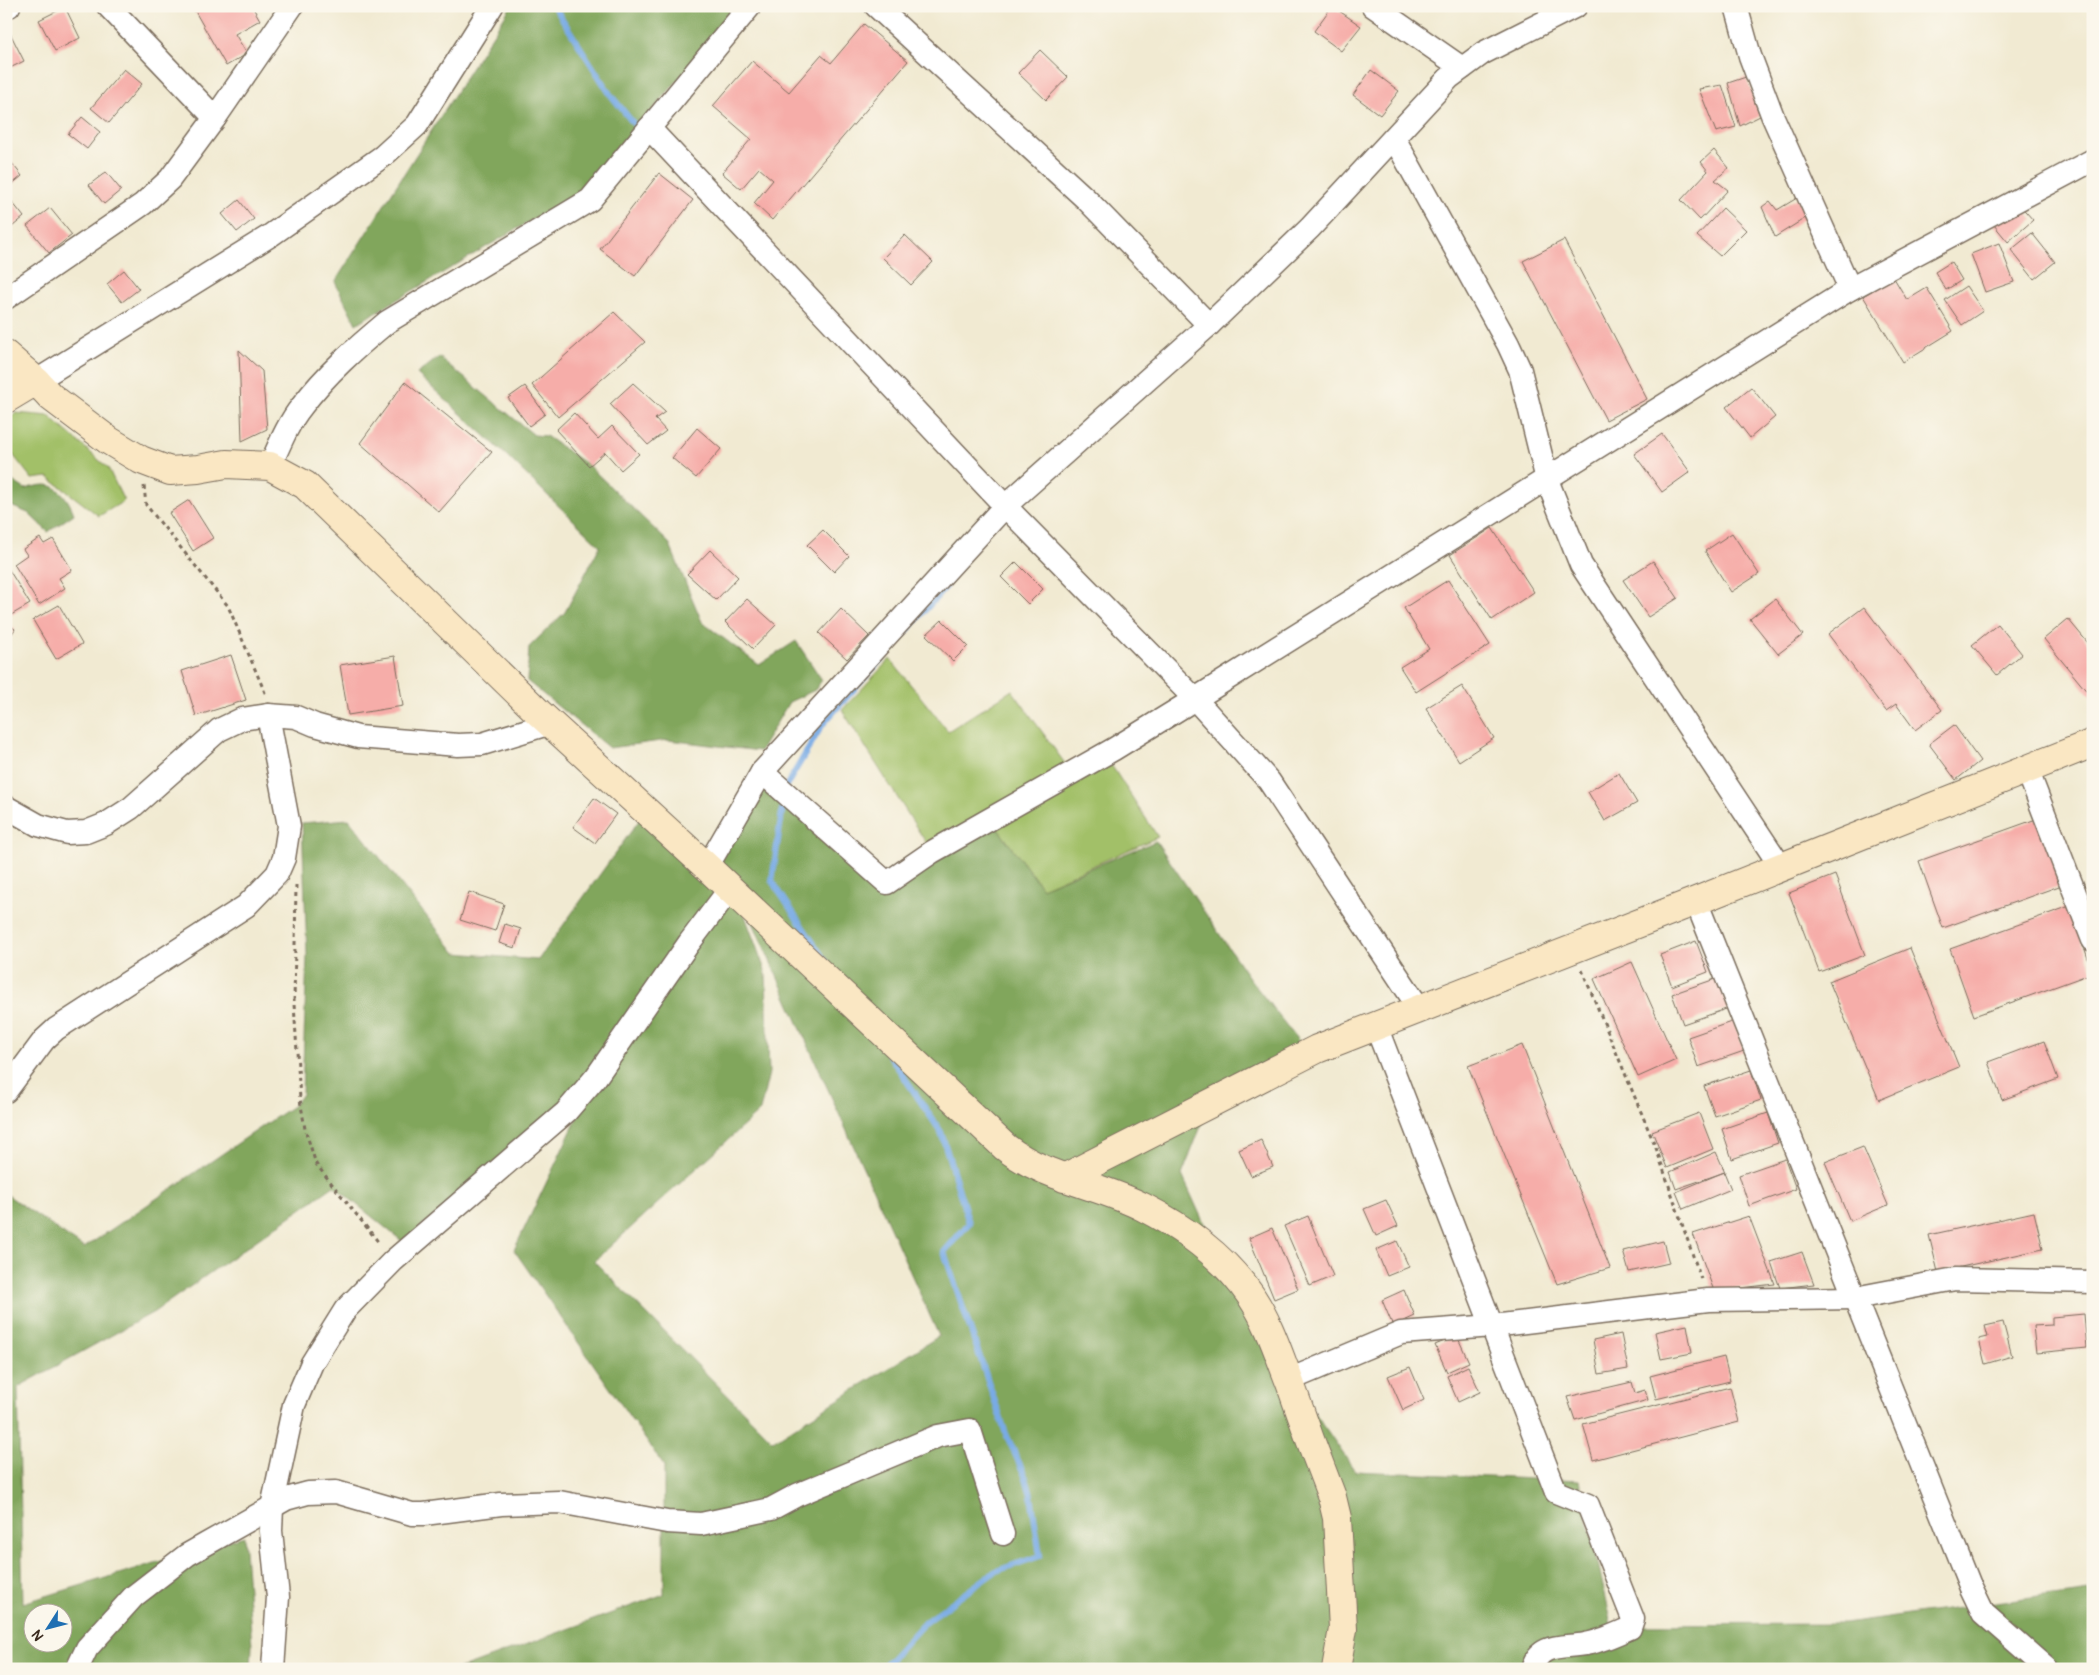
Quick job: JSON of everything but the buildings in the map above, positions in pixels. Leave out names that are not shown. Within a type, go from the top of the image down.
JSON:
[{"type":"street","points":[[108,6],[215,118]]},
{"type":"street","points":[[6,298],[143,204],[170,179],[215,118],[292,6]]},
{"type":"street","points":[[6,399],[271,235],[383,156],[417,125],[492,6]]},
{"type":"street","points":[[270,466],[280,443],[301,407],[359,346],[387,322],[590,200],[750,6]]},
{"type":"street","points":[[876,6],[1086,199],[1209,325]]},
{"type":"street","points":[[1373,6],[1462,68]]},
{"type":"street","points":[[706,867],[762,772],[1005,506],[1209,325],[1310,228],[1449,78],[1483,53],[1576,6]]},
{"type":"street","points":[[1736,6],[1750,56],[1773,117],[1850,289]]},
{"type":"street","points":[[649,128],[1005,506],[1195,699],[1269,781],[1419,1008]]},
{"type":"street","points":[[1394,138],[1508,344],[1520,370],[1547,480],[1581,565],[1781,867]]},
{"type":"street","points":[[762,772],[887,883],[932,852],[1114,749],[1850,289],[2093,160]]},
{"type":"street","points":[[6,355],[51,397],[108,440],[141,460],[170,471],[226,464],[270,466],[305,485],[551,723],[1005,1147],[1027,1162],[1050,1174],[1142,1206],[1202,1244],[1215,1256],[1236,1278],[1262,1314],[1274,1338],[1332,1497],[1337,1518],[1343,1629],[1336,1669]]},
{"type":"street","points":[[6,807],[38,825],[67,833],[86,832],[106,824],[131,808],[219,730],[242,719],[268,715],[296,716],[316,725],[358,737],[458,745],[482,744],[551,723]]},
{"type":"street","points":[[6,1091],[44,1040],[56,1029],[246,906],[277,874],[284,858],[289,826],[268,715]]},
{"type":"street","points":[[1064,1178],[1317,1049],[2093,743]]},
{"type":"street","points":[[2027,769],[2093,940]]},
{"type":"street","points":[[273,1669],[278,1597],[271,1532],[272,1507],[294,1405],[312,1363],[345,1310],[394,1261],[566,1112],[596,1077],[689,943],[729,890]]},
{"type":"street","points":[[1696,901],[1971,1588],[1983,1613],[2047,1669]]},
{"type":"street","points":[[1376,1026],[1556,1492],[1588,1505],[1633,1618],[1630,1628],[1601,1640],[1584,1645],[1552,1647],[1539,1655],[1532,1669]]},
{"type":"street","points":[[1288,1380],[1401,1333],[1493,1326],[1708,1300],[1854,1298],[1955,1279],[2093,1282]]},
{"type":"street","points":[[77,1669],[87,1648],[134,1596],[187,1555],[286,1499],[308,1493],[336,1492],[412,1514],[501,1504],[560,1502],[667,1522],[700,1524],[771,1509],[797,1495],[938,1436],[970,1430],[1003,1534]]},
{"type":"path","points":[[1573,949],[1656,1148],[1708,1300]]},
{"type":"green space","points":[[511,6],[741,6],[586,188],[356,324],[335,282]]},
{"type":"green space","points":[[439,357],[534,435],[546,436],[589,466],[669,543],[702,622],[759,665],[796,641],[822,680],[815,690],[789,702],[760,751],[668,740],[609,748],[527,681],[529,647],[565,612],[600,546],[506,455],[417,374]]},
{"type":"green space","points":[[16,413],[49,416],[108,468],[124,501],[99,516],[48,477],[32,479],[6,446],[6,420]]},
{"type":"green space","points":[[6,477],[25,489],[45,485],[55,488],[64,495],[74,514],[48,532],[28,513],[6,504]]},
{"type":"green space","points":[[890,659],[948,731],[1012,690],[1066,765],[932,852],[842,710]]},
{"type":"green space","points":[[1104,754],[1158,837],[1042,888],[992,821]]},
{"type":"green space","points":[[769,782],[887,888],[992,821],[1042,888],[1156,841],[1250,979],[1308,1053],[1212,1098],[1182,1175],[1241,1305],[1355,1471],[1579,1481],[1612,1625],[1844,1624],[2089,1590],[2093,1600],[2093,1669],[459,1669],[664,1594],[664,1466],[514,1250],[596,1079],[403,1242],[334,1186],[154,1312],[18,1387],[23,1602],[22,1652],[72,1652],[72,1602],[26,1602],[244,1536],[252,1646],[251,1669],[6,1669],[6,1194],[84,1248],[294,1105],[302,1094],[307,955],[302,823],[349,819],[456,953],[538,960],[640,819],[740,902],[766,973],[769,1073],[760,1111],[594,1261],[773,1441],[939,1336],[740,894],[715,864]]},
{"type":"waterway","points":[[554,6],[610,94],[641,133]]},
{"type":"waterway","points":[[785,788],[823,724],[945,588]]},
{"type":"waterway","points":[[784,798],[772,881],[826,962]]},
{"type":"waterway","points":[[882,1669],[925,1622],[996,1571],[1040,1556],[1031,1495],[1026,1478],[1006,1434],[944,1252],[969,1223],[941,1132],[888,1053]]}]
